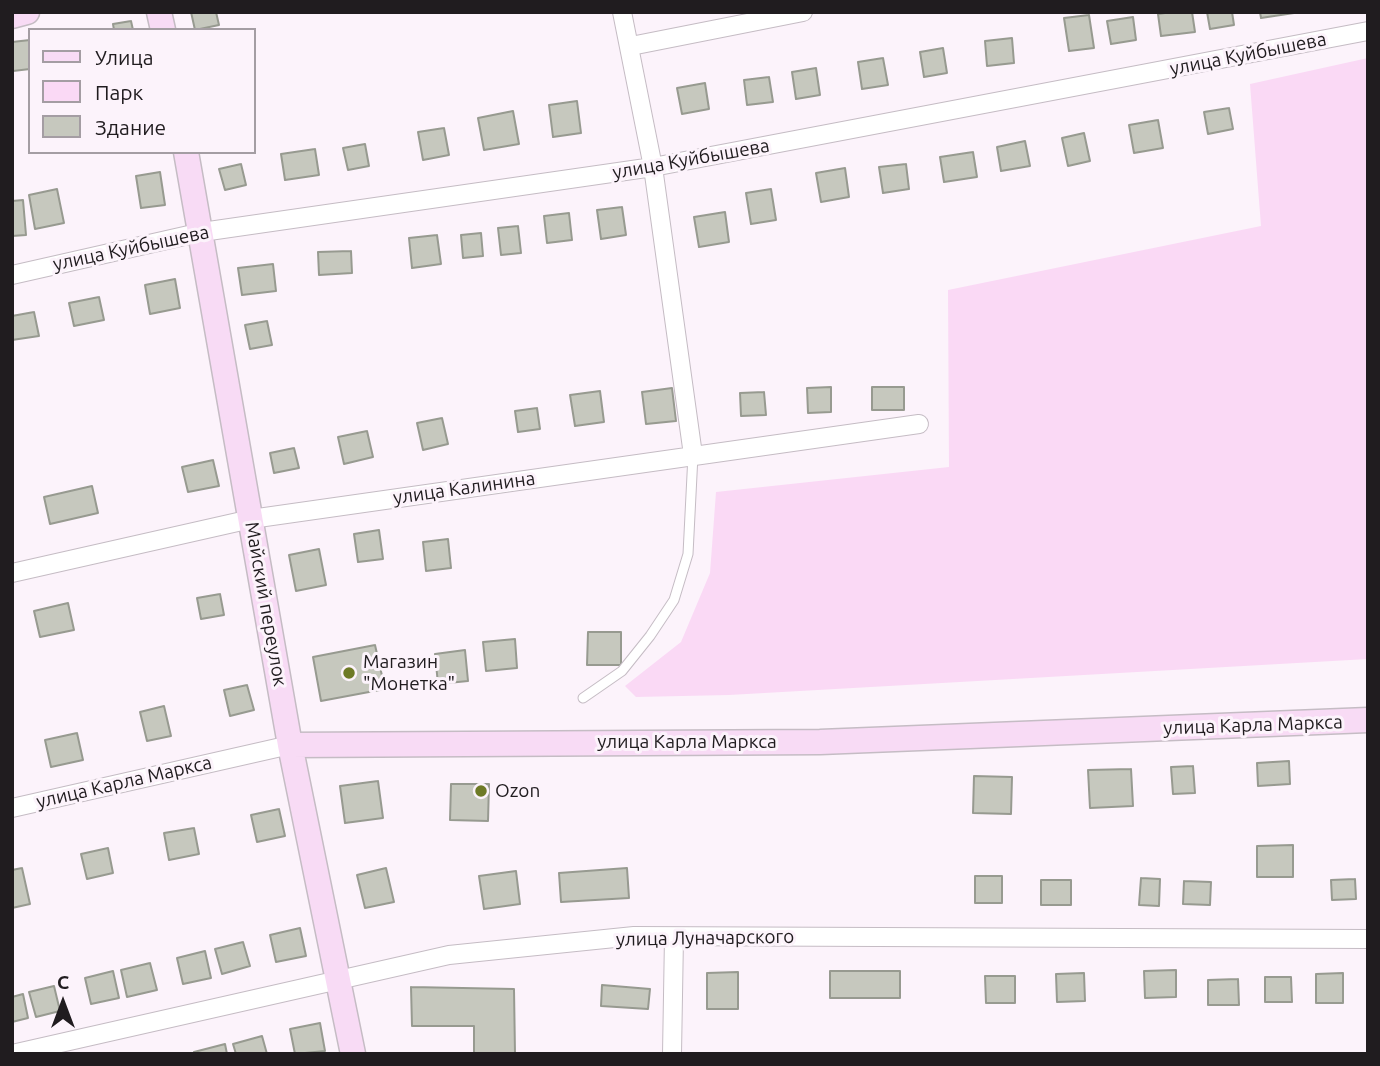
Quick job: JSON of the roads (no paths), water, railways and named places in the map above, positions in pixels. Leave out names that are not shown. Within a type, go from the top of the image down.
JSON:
[{"type":"main road","points":[[12,16],[27,12]]},
{"type":"main road","name":"Майский переулок","points":[[186,154],[290,745],[353,1054]]},
{"type":"main road","name":"улица Карла Маркса","points":[[290,745],[820,741],[1368,720]]},
{"type":"street","points":[[622,12],[631,46],[653,167],[693,455]]},
{"type":"street","points":[[631,46],[803,12]]},
{"type":"street","name":"улица Куйбышева","points":[[12,275],[202,232],[653,167],[1368,32]]},
{"type":"street","name":"улица Калинина","points":[[12,573],[251,519],[919,424]]},
{"type":"street","name":"улица Карла Маркса","points":[[12,808],[290,745]]},
{"type":"street","name":"улица Луначарского","points":[[12,1054],[449,955],[634,936],[1368,939]]},
{"type":"street","points":[[673,1054],[674,936]]},
{"type":"lane","points":[[583,698],[622,671],[674,600],[688,554],[693,455]]},
{"type":"place","name":"Магазин \"Монетка\"","points":[[349,673]]},
{"type":"place","name":"Ozon","points":[[481,791]]}]
